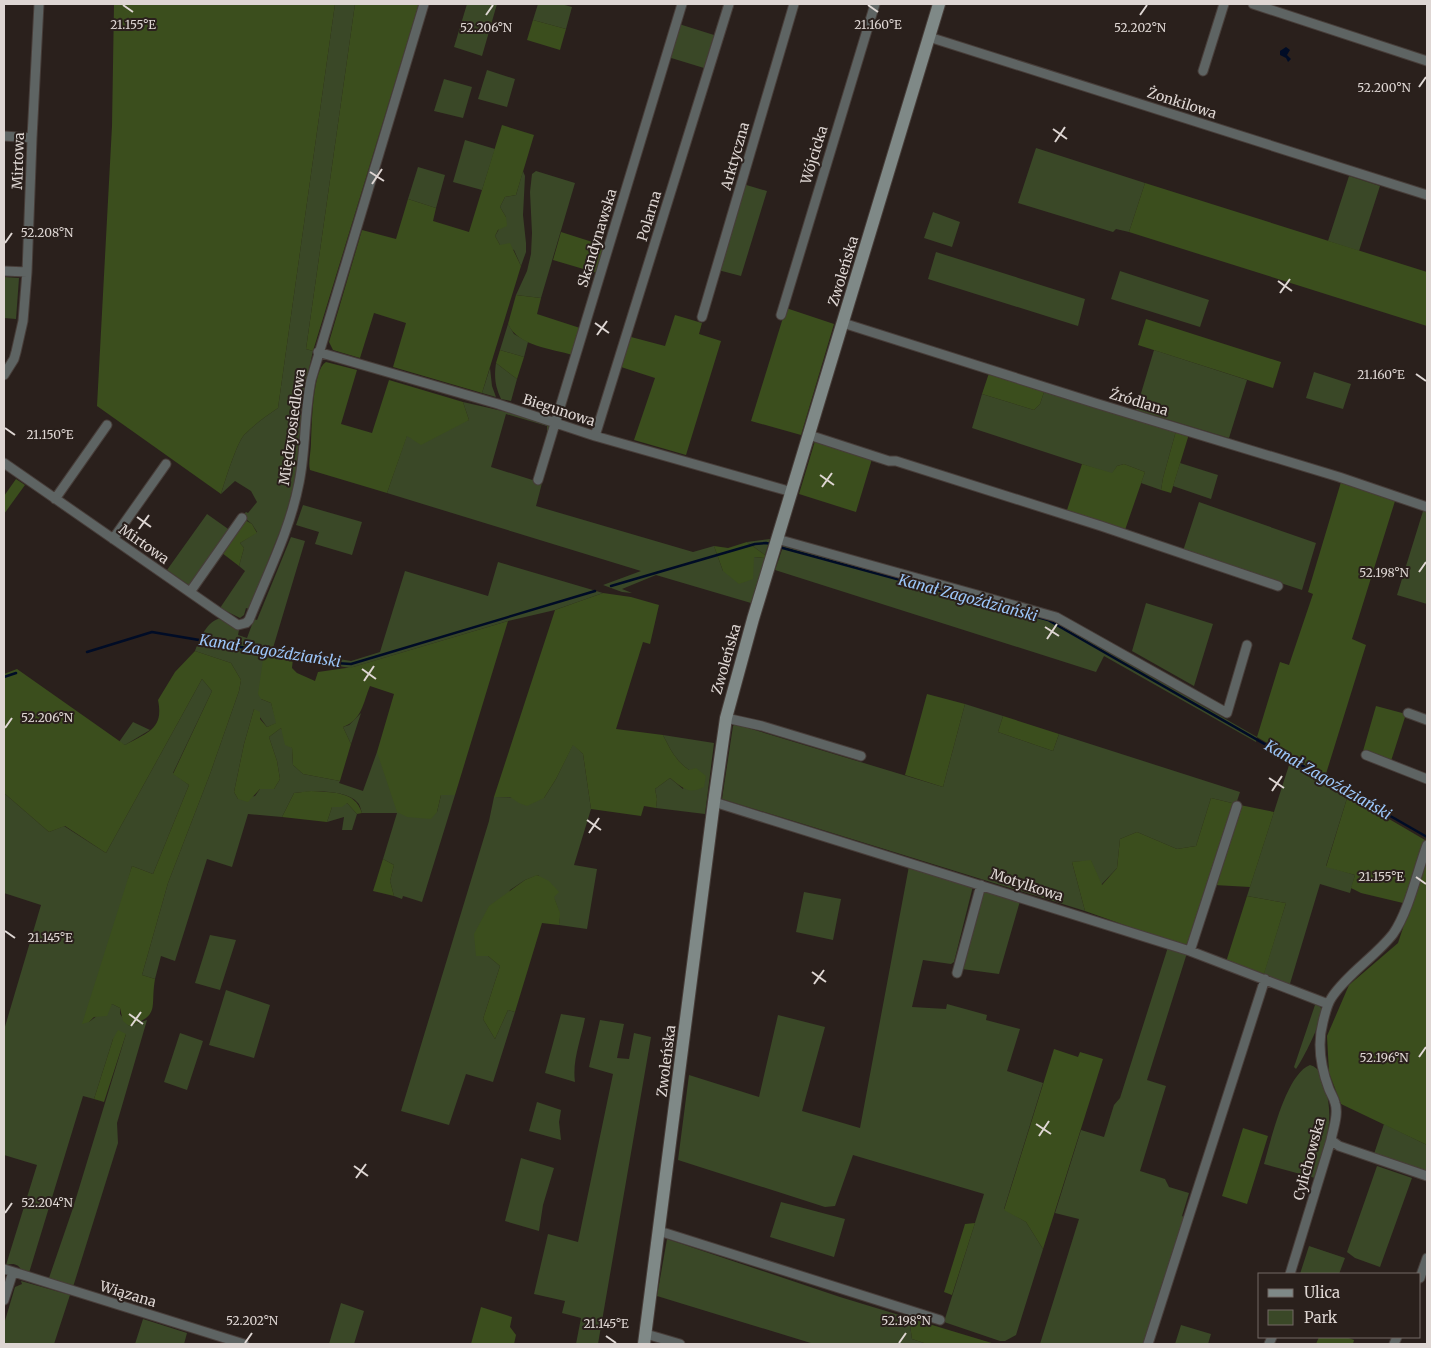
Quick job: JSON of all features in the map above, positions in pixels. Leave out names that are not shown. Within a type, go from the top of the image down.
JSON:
[{"type":"street","name":"Mirtowa","points":[[4,375],[14,359],[23,321],[40,4]]},
{"type":"street","name":"Międzyosiedlowa","points":[[246,623],[249,620],[296,498],[305,445],[307,397],[318,352],[424,4]]},
{"type":"street","name":"Skandynawska","points":[[538,480],[682,4]]},
{"type":"street","name":"Polarna","points":[[595,436],[730,4]]},
{"type":"street","name":"Arktyczna","points":[[702,317],[794,4]]},
{"type":"street","name":"Wójcicka","points":[[781,315],[875,4]]},
{"type":"street","name":"Zwoleńska","points":[[645,1339],[726,718],[776,544],[939,4]]},
{"type":"street","points":[[1203,71],[1224,4]]},
{"type":"street","points":[[1253,4],[1427,61]]},
{"type":"street","name":"Żonkilowa","points":[[929,37],[1427,195]]},
{"type":"street","points":[[4,136],[32,138]]},
{"type":"street","points":[[4,271],[27,272]]},
{"type":"street","name":"Źródlana","points":[[843,323],[1095,403],[1339,477],[1427,507]]},
{"type":"street","name":"Biegunowa","points":[[318,352],[503,406],[595,436],[792,492]]},
{"type":"street","points":[[55,499],[107,425]]},
{"type":"street","points":[[809,435],[1102,526],[1278,586]]},
{"type":"street","name":"Mirtowa","points":[[4,463],[238,625],[246,623]]},
{"type":"street","points":[[113,539],[166,464]]},
{"type":"street","points":[[190,592],[242,518]]},
{"type":"street","points":[[776,544],[1056,617],[1227,713],[1247,645]]},
{"type":"street","points":[[1408,713],[1427,720]]},
{"type":"street","points":[[726,718],[762,726],[861,756]]},
{"type":"street","points":[[1366,755],[1427,779]]},
{"type":"street","name":"Motylkowa","points":[[714,802],[1190,951],[1328,1004]]},
{"type":"street","points":[[1190,951],[1237,806]]},
{"type":"street","name":"Cylichowska","points":[[1290,1273],[1331,1140],[1335,1119],[1336,1104],[1321,1066],[1320,1043],[1328,1004],[1343,984],[1382,948],[1394,932],[1409,898],[1427,845]]},
{"type":"street","points":[[958,973],[981,885]]},
{"type":"street","points":[[1148,1344],[1265,979]]},
{"type":"street","points":[[1331,1140],[1339,1146],[1427,1176]]},
{"type":"street","points":[[659,1231],[940,1320]]},
{"type":"street","points":[[1421,1275],[1427,1258]]},
{"type":"street","points":[[4,1300],[8,1271]]},
{"type":"street","name":"Wiązana","points":[[8,1271],[244,1344]]},
{"type":"street","points":[[645,1339],[680,1344]]},
{"type":"green space","points":[[114,4],[335,4],[278,408],[244,435],[234,455],[221,494],[97,406],[112,126]]},
{"type":"green space","points":[[335,4],[355,4],[306,349],[313,351],[302,400],[299,457],[295,481],[284,521],[249,609],[246,608],[244,615],[240,618],[220,608],[245,571],[239,566],[244,548],[240,543],[257,532],[252,524],[242,516],[246,512],[248,513],[257,502],[251,491],[235,481],[221,494],[234,455],[244,435],[278,408]]},
{"type":"green space","points":[[355,4],[419,4],[313,351],[306,349]]},
{"type":"green space","points":[[467,4],[497,4],[482,56],[454,47]]},
{"type":"green space","points":[[538,4],[561,4],[572,7],[566,29],[533,20]]},
{"type":"green space","points":[[533,20],[566,29],[560,50],[527,40]]},
{"type":"green space","points":[[679,24],[714,35],[704,68],[668,57]]},
{"type":"green space","points":[[487,70],[515,79],[507,107],[478,99]]},
{"type":"green space","points":[[444,79],[472,87],[463,118],[434,111]]},
{"type":"green space","points":[[502,125],[534,135],[516,195],[505,197],[500,207],[506,217],[507,226],[498,230],[495,236],[500,245],[510,243],[521,266],[482,393],[393,367],[406,323],[374,313],[360,358],[333,350],[329,342],[362,230],[396,239],[408,199],[436,208],[433,221],[469,232]]},
{"type":"green space","points":[[465,140],[495,149],[482,190],[453,182]]},
{"type":"green space","points":[[1036,148],[1145,183],[1129,232],[1116,229],[1113,232],[1018,203]]},
{"type":"green space","points":[[418,167],[445,175],[436,208],[408,199]]},
{"type":"green space","points":[[523,171],[525,176],[523,215],[526,252],[521,266],[514,250],[500,245],[495,236],[506,217],[500,207],[505,197],[516,195]]},
{"type":"green space","points":[[536,171],[575,183],[541,298],[516,295],[527,271],[531,254],[530,192],[532,174]]},
{"type":"green space","points":[[1349,176],[1380,186],[1359,251],[1328,241]]},
{"type":"green space","points":[[1145,183],[1427,272],[1427,326],[1129,232]]},
{"type":"green space","points":[[743,184],[767,191],[741,276],[718,270]]},
{"type":"green space","points":[[933,212],[960,222],[952,247],[924,238]]},
{"type":"green space","points":[[561,232],[605,246],[597,273],[553,260]]},
{"type":"green space","points":[[936,252],[1085,299],[1078,326],[928,279]]},
{"type":"green space","points":[[1120,271],[1209,300],[1200,327],[1111,299]]},
{"type":"green space","points":[[4,277],[19,278],[16,319],[4,318]]},
{"type":"green space","points":[[516,295],[541,298],[537,314],[580,328],[573,355],[536,346],[519,337],[513,331],[508,324]]},
{"type":"green space","points":[[786,308],[834,324],[801,435],[751,421]]},
{"type":"green space","points":[[675,315],[702,323],[699,334],[721,341],[686,455],[634,440],[655,378],[621,367],[631,337],[665,346]]},
{"type":"green space","points":[[1146,319],[1281,362],[1273,388],[1138,345]]},
{"type":"green space","points":[[508,324],[514,334],[528,342],[524,357],[500,350]]},
{"type":"green space","points":[[500,350],[524,357],[517,379],[496,363]]},
{"type":"green space","points":[[1154,350],[1247,380],[1229,438],[1136,410]]},
{"type":"green space","points":[[326,362],[357,370],[341,424],[372,433],[389,380],[463,402],[469,420],[421,445],[407,436],[387,493],[310,470],[309,460],[315,387],[321,367]]},
{"type":"green space","points":[[496,363],[517,379],[511,401],[501,399],[499,394],[495,373]]},
{"type":"green space","points":[[490,368],[492,386],[496,397],[482,393]]},
{"type":"green space","points":[[1314,372],[1351,384],[1343,409],[1306,398]]},
{"type":"green space","points":[[989,373],[1044,392],[1040,404],[1034,410],[982,394]]},
{"type":"green space","points":[[1044,392],[1176,431],[1161,490],[1141,483],[1145,472],[1124,464],[1117,466],[1112,474],[972,428],[982,394],[1034,410],[1040,404]]},
{"type":"green space","points":[[463,402],[528,417],[551,425],[549,433],[547,432],[547,426],[506,414],[491,467],[542,483],[536,506],[693,552],[714,546],[723,571],[754,557],[765,558],[751,603],[656,575],[622,589],[632,593],[622,592],[603,585],[641,571],[387,493],[407,435],[469,420]]},
{"type":"green space","points":[[1176,431],[1189,434],[1171,493],[1161,490]]},
{"type":"green space","points":[[815,441],[872,459],[856,512],[799,494]]},
{"type":"green space","points":[[1180,463],[1218,475],[1211,499],[1173,486]]},
{"type":"green space","points":[[1082,464],[1112,473],[1117,466],[1124,464],[1145,472],[1125,530],[1067,510]]},
{"type":"green space","points":[[16,479],[25,485],[4,514],[4,496]]},
{"type":"green space","points":[[1341,482],[1395,501],[1352,639],[1366,645],[1325,777],[1257,737],[1280,662],[1289,665],[1313,594],[1308,592]]},
{"type":"green space","points":[[1199,502],[1316,543],[1302,590],[1183,551]]},
{"type":"green space","points":[[303,505],[362,522],[352,555],[315,544],[319,532],[296,525]]},
{"type":"green space","points":[[1424,508],[1427,509],[1427,604],[1397,595]]},
{"type":"green space","points":[[207,514],[231,531],[190,586],[167,570]]},
{"type":"green space","points":[[245,520],[252,524],[257,533],[240,543],[244,548],[239,566],[222,553]]},
{"type":"green space","points":[[291,537],[305,541],[273,648],[351,661],[380,652],[405,571],[488,596],[498,562],[603,593],[555,610],[508,621],[350,668],[264,653],[261,699],[271,703],[277,723],[267,727],[254,709],[244,744],[234,792],[238,799],[255,796],[260,789],[274,789],[280,779],[277,761],[269,737],[281,728],[292,748],[293,765],[303,774],[340,781],[339,783],[363,791],[377,752],[392,757],[437,812],[441,795],[455,795],[422,902],[403,896],[402,899],[394,896],[390,881],[394,865],[383,859],[397,813],[362,813],[359,804],[353,798],[337,793],[294,793],[282,817],[248,814],[232,867],[207,859],[175,961],[161,956],[155,979],[142,975],[168,883],[210,774],[239,691],[241,680],[231,663],[195,651],[208,626],[221,618],[239,630],[238,635],[247,638],[254,619],[257,620]]},
{"type":"green space","points":[[770,539],[765,555],[747,542]]},
{"type":"green space","points":[[747,542],[765,555],[765,558],[754,557],[753,579],[739,584],[723,571],[714,546],[728,548]]},
{"type":"green space","points":[[784,544],[1053,620],[1257,737],[1256,742],[1104,656],[1096,672],[775,570]]},
{"type":"green space","points":[[603,593],[631,597],[659,605],[650,644],[643,642],[616,729],[663,735],[680,763],[689,770],[696,768],[706,776],[704,787],[694,790],[686,789],[670,778],[655,789],[656,808],[644,806],[641,816],[591,809],[583,754],[573,745],[544,798],[527,806],[510,797],[494,797],[555,610]]},
{"type":"green space","points":[[1146,603],[1213,624],[1194,686],[1132,651]]},
{"type":"green space","points":[[508,621],[455,795],[441,795],[437,812],[431,819],[407,817],[397,812],[377,752],[394,694],[370,686],[358,715],[343,727],[351,744],[340,781],[303,774],[293,765],[292,748],[285,745],[281,728],[269,737],[277,761],[280,779],[274,789],[260,789],[248,802],[238,799],[234,792],[244,744],[254,709],[260,712],[260,719],[267,727],[276,723],[271,703],[261,699],[258,694],[264,653],[293,658],[292,668],[297,673],[315,681],[318,672],[353,667]]},
{"type":"green space","points":[[195,651],[231,663],[241,680],[239,691],[210,774],[168,883],[142,975],[155,979],[152,1009],[146,1018],[129,1026],[123,1021],[120,1008],[112,1004],[107,1016],[94,1017],[89,1022],[82,1024],[132,866],[153,874],[189,785],[173,774],[212,691],[202,679],[106,853],[65,826],[49,832],[4,793],[4,674],[17,669],[125,745],[147,733],[156,724],[159,717],[158,700],[175,672]]},
{"type":"green space","points":[[202,679],[212,691],[173,773],[189,785],[153,874],[132,866],[89,1022],[112,1004],[120,1008],[120,1014],[129,1026],[147,1020],[117,1123],[118,1143],[73,1287],[49,1278],[73,1208],[126,1034],[113,1039],[94,1099],[83,1096],[29,1273],[22,1271],[16,1265],[6,1265],[37,1165],[4,1155],[4,1030],[41,905],[4,893],[4,793],[49,832],[64,826],[106,853]]},
{"type":"green space","points":[[927,694],[965,704],[943,787],[905,775]]},
{"type":"green space","points":[[965,704],[1003,716],[998,732],[1053,751],[1059,734],[1240,792],[1236,804],[1211,798],[1196,846],[1177,849],[1137,832],[1120,839],[1117,868],[1101,885],[1091,861],[1072,862],[1085,911],[722,799],[733,726],[735,724],[943,787]]},
{"type":"green space","points":[[1376,706],[1406,714],[1391,761],[1363,751]]},
{"type":"green space","points":[[361,713],[351,744],[343,727],[349,725]]},
{"type":"green space","points":[[1003,716],[1059,734],[1053,751],[998,732]]},
{"type":"green space","points":[[133,722],[150,730],[125,745],[119,742]]},
{"type":"green space","points":[[663,735],[714,743],[705,814],[656,808],[655,789],[670,778],[683,789],[689,770],[677,759]]},
{"type":"green space","points":[[573,744],[583,754],[591,809],[574,865],[597,869],[587,929],[559,925],[556,904],[538,875],[525,880],[510,890],[488,956],[500,966],[483,1019],[495,1039],[508,1010],[515,1012],[493,1082],[466,1074],[449,1125],[401,1111],[489,821],[494,797],[544,798],[556,779]]},
{"type":"green space","points":[[1290,762],[1348,795],[1326,866],[1355,875],[1350,893],[1320,884],[1289,987],[1263,976],[1286,903],[1247,896]]},
{"type":"green space","points":[[311,791],[348,796],[359,806],[362,813],[357,814],[347,803],[342,807],[332,807],[327,822],[282,817],[294,793]]},
{"type":"green space","points":[[1348,795],[1425,840],[1403,903],[1361,893],[1351,888],[1355,875],[1326,867]]},
{"type":"green space","points":[[1211,798],[1236,804],[1189,948],[1085,911],[1072,862],[1091,860],[1102,885],[1117,868],[1120,839],[1137,832],[1177,849],[1196,846]]},
{"type":"green space","points":[[347,803],[357,814],[352,830],[342,830],[344,817],[327,822],[332,807]]},
{"type":"green space","points":[[1240,805],[1274,812],[1250,887],[1214,885]]},
{"type":"green space","points":[[1427,855],[1427,1145],[1341,1104],[1329,1073],[1327,1036],[1349,985],[1398,943]]},
{"type":"green space","points":[[383,859],[394,865],[390,881],[394,896],[373,891]]},
{"type":"green space","points":[[909,866],[973,886],[954,962],[951,964],[923,960],[912,1007],[946,1009],[947,1004],[987,1015],[986,1020],[1020,1029],[1007,1071],[1043,1083],[1004,1209],[1026,1222],[1043,1249],[1016,1335],[1005,1341],[944,1322],[984,1194],[853,1155],[835,1206],[825,1207],[678,1160],[689,1075],[759,1097],[778,1015],[825,1027],[802,1111],[860,1128]]},
{"type":"green space","points":[[537,875],[549,881],[559,892],[554,897],[560,913],[559,925],[542,923],[515,1012],[508,1010],[495,1039],[483,1019],[500,966],[488,956],[476,956],[474,934],[489,906],[525,880]]},
{"type":"green space","points":[[982,890],[1020,901],[999,974],[962,969]]},
{"type":"green space","points":[[804,892],[841,899],[833,940],[796,932]]},
{"type":"green space","points":[[1247,896],[1286,903],[1264,974],[1226,962]]},
{"type":"green space","points":[[210,935],[236,940],[220,990],[195,983]]},
{"type":"green space","points":[[1168,947],[1187,953],[1147,1080],[1166,1086],[1140,1171],[1165,1179],[1169,1187],[1189,1193],[1182,1216],[1186,1218],[1146,1344],[1040,1344],[1079,1219],[1055,1213],[1081,1130],[1104,1137],[1114,1105],[1120,1098]]},
{"type":"green space","points":[[226,990],[270,1005],[254,1058],[209,1045]]},
{"type":"green space","points":[[1316,1002],[1321,1008],[1319,1021],[1308,1048],[1296,1069],[1294,1067]]},
{"type":"green space","points":[[561,1014],[585,1018],[576,1058],[575,1082],[545,1073]]},
{"type":"green space","points":[[600,1020],[624,1024],[617,1058],[629,1059],[634,1033],[651,1037],[598,1344],[576,1344],[581,1318],[562,1313],[565,1301],[534,1294],[548,1234],[578,1242],[613,1074],[589,1067]]},
{"type":"green space","points":[[118,1030],[126,1034],[104,1102],[94,1099],[113,1039]]},
{"type":"green space","points":[[180,1033],[203,1041],[187,1090],[164,1082]]},
{"type":"green space","points":[[1054,1049],[1078,1057],[1080,1052],[1103,1059],[1043,1249],[1026,1222],[1004,1210]]},
{"type":"green space","points":[[1310,1065],[1316,1068],[1322,1076],[1329,1111],[1328,1132],[1315,1178],[1264,1164],[1275,1125],[1287,1094],[1301,1071]]},
{"type":"green space","points":[[537,1102],[561,1110],[559,1122],[561,1140],[529,1131]]},
{"type":"green space","points":[[1384,1124],[1427,1145],[1427,1172],[1374,1154]]},
{"type":"green space","points":[[1243,1128],[1268,1136],[1247,1204],[1222,1196]]},
{"type":"green space","points":[[521,1158],[554,1168],[543,1205],[539,1231],[505,1221]]},
{"type":"green space","points":[[1377,1166],[1412,1178],[1380,1267],[1355,1258],[1347,1252]]},
{"type":"green space","points":[[781,1202],[845,1219],[834,1257],[770,1237]]},
{"type":"green space","points":[[975,1223],[952,1295],[944,1292],[965,1224]]},
{"type":"green space","points":[[667,1239],[909,1318],[912,1339],[927,1344],[814,1344],[657,1296]]},
{"type":"green space","points":[[1309,1246],[1345,1258],[1339,1273],[1300,1273]]},
{"type":"green space","points":[[21,1281],[70,1295],[54,1344],[4,1344],[4,1324],[15,1287],[22,1284]]},
{"type":"green space","points":[[341,1303],[364,1311],[354,1344],[329,1344]]},
{"type":"green space","points":[[481,1307],[512,1317],[510,1327],[516,1335],[514,1344],[471,1344]]},
{"type":"green space","points":[[909,1318],[995,1344],[927,1344],[912,1339]]},
{"type":"green space","points":[[143,1319],[187,1333],[184,1344],[135,1344]]},
{"type":"green space","points":[[1181,1325],[1211,1334],[1208,1344],[1175,1344]]},
{"type":"green space","points":[[1319,1338],[1349,1338],[1354,1340],[1353,1344],[1316,1344]]},
{"type":"water","points":[[1286,47],[1290,50],[1287,55],[1291,59],[1288,62],[1286,58],[1280,55],[1280,51]]},
{"type":"waterway","name":"Kanał Zagoździański","points":[[611,586],[755,544],[771,544]]},
{"type":"waterway","name":"Kanał Zagoździański","points":[[779,547],[1048,620],[1427,837]]},
{"type":"waterway","name":"Kanał Zagoździański","points":[[87,652],[152,632],[335,663],[351,664],[595,591]]},
{"type":"waterway","name":"Kanał Zagoździański","points":[[4,677],[16,673]]}]
